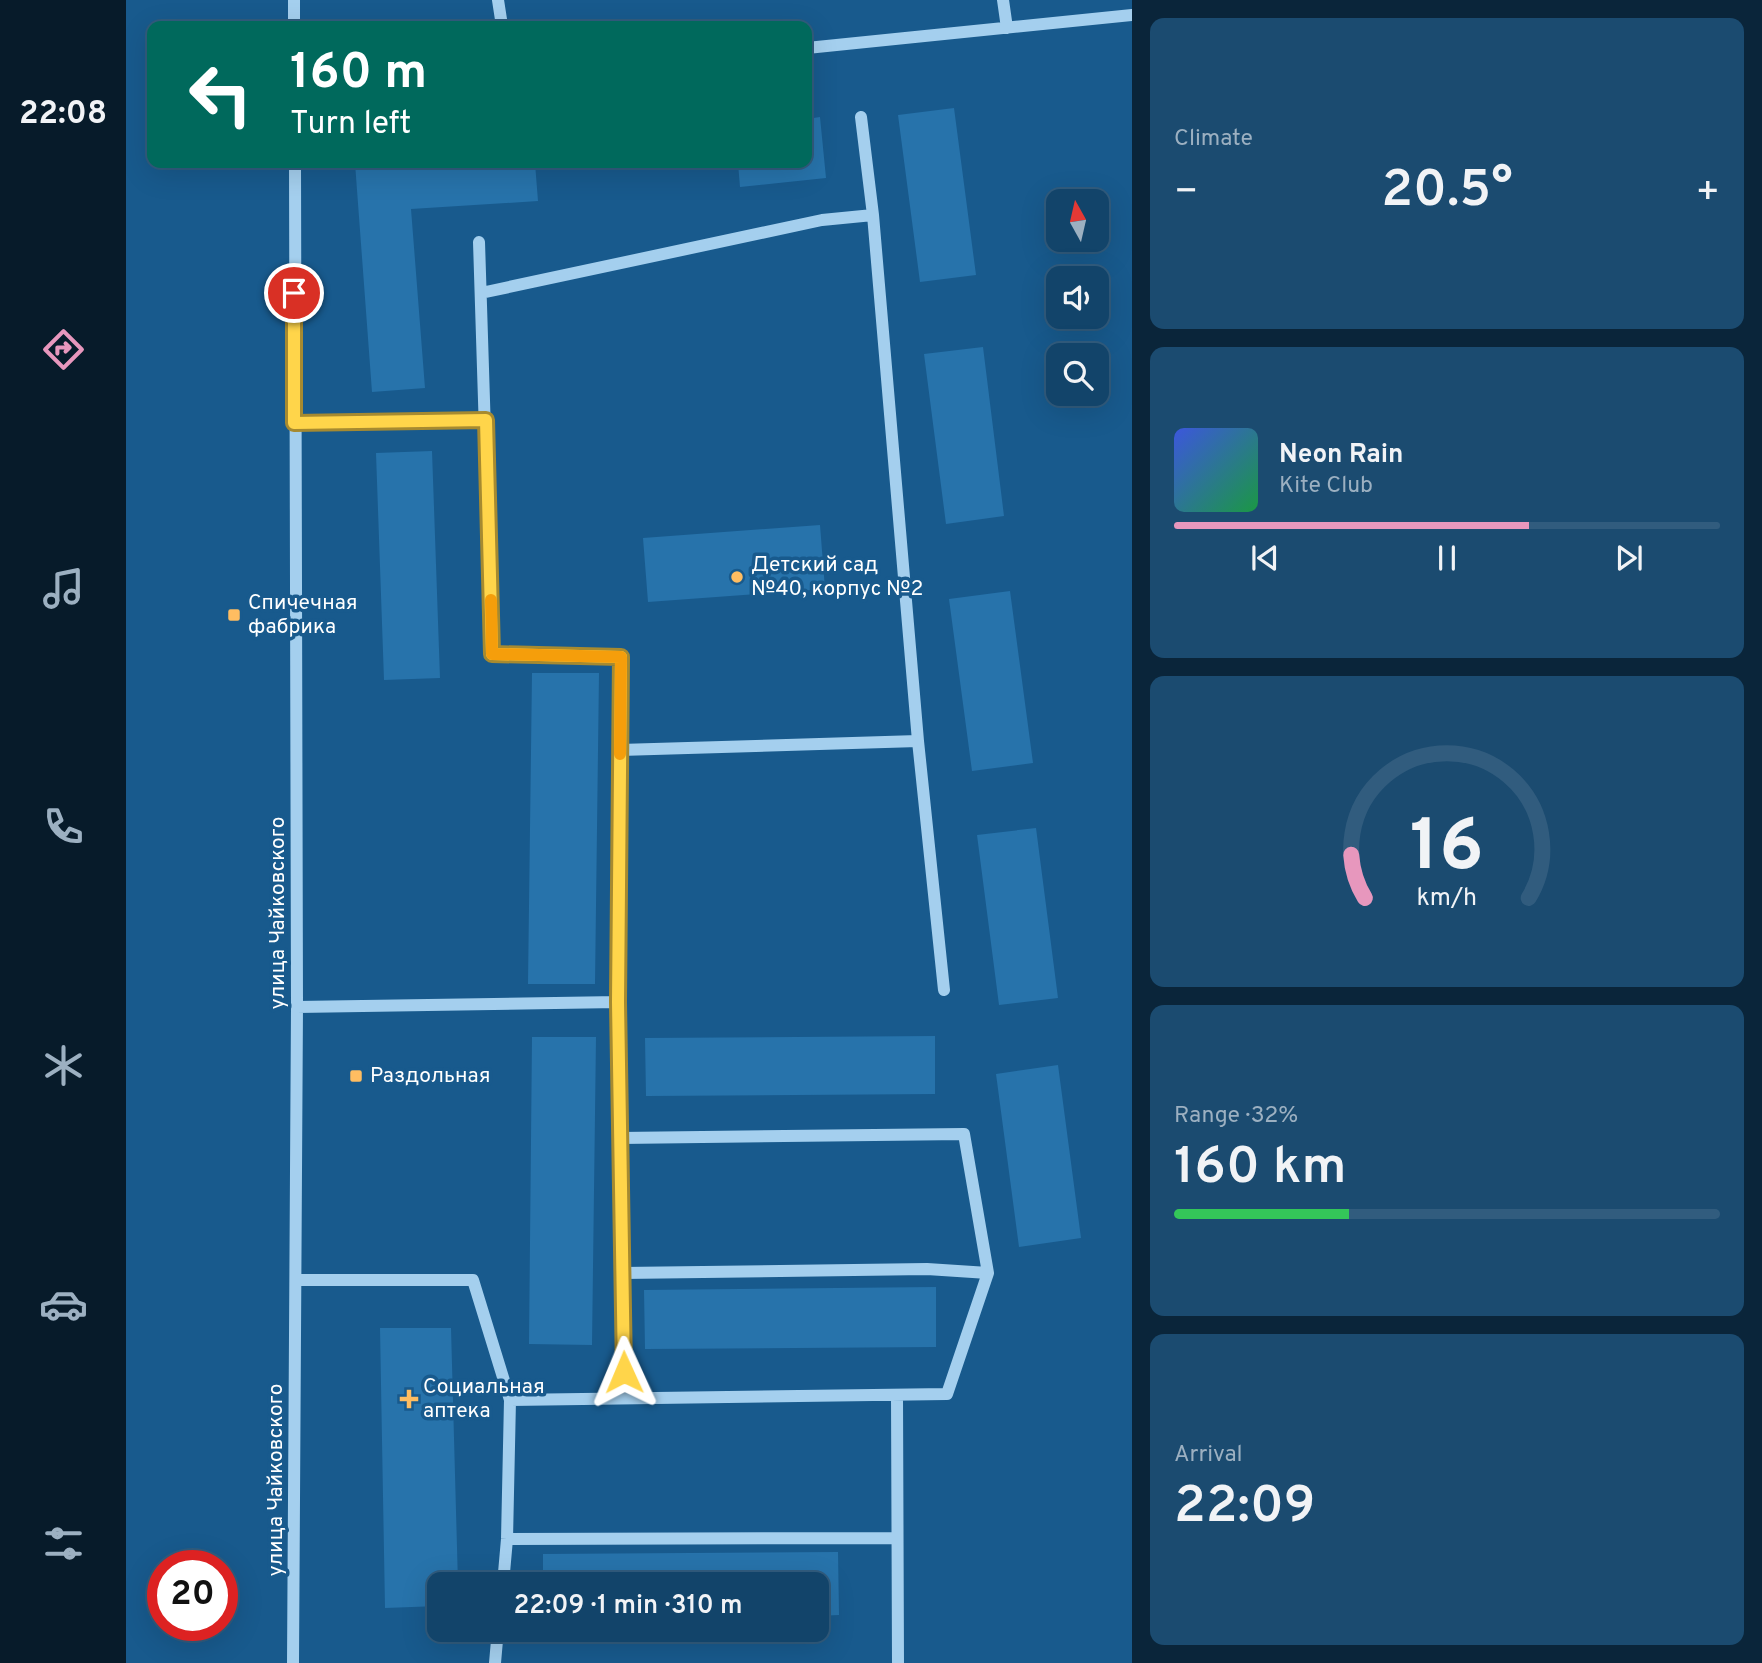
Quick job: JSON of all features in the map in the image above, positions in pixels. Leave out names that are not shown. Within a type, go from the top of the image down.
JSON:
[{"type":"street","points":[[294,0],[294,21]]},
{"type":"street","points":[[498,0],[501,21]]},
{"type":"street","points":[[1003,0],[1007,28]]},
{"type":"street","points":[[812,48],[1132,15]]},
{"type":"street","points":[[861,117],[873,215],[918,741],[944,990]]},
{"type":"street","name":"улица Чайковского","points":[[293,1663],[298,1007],[295,168]]},
{"type":"street","points":[[481,293],[822,220],[873,215]]},
{"type":"street","points":[[479,242],[492,654],[621,657],[618,1002],[624,1397]]},
{"type":"street","points":[[294,423],[486,420]]},
{"type":"street","points":[[620,750],[918,741]]},
{"type":"street","points":[[298,1007],[618,1002]]},
{"type":"street","points":[[510,1399],[947,1394],[988,1273],[964,1134],[620,1138]]},
{"type":"street","points":[[622,1273],[927,1269],[988,1273]]},
{"type":"street","points":[[296,1280],[473,1280],[510,1399],[508,1539],[504,1572]]},
{"type":"street","points":[[897,1396],[898,1663]]},
{"type":"street","points":[[508,1539],[897,1538]]},
{"type":"street","points":[[495,1663],[497,1642]]},
{"type":"building","points":[[954,108],[976,275],[920,282],[898,115]]},
{"type":"building","points":[[820,117],[826,178],[740,187],[738,168],[812,168],[812,118]]},
{"type":"building","points":[[355,168],[535,168],[538,201],[411,209],[425,388],[372,392]]},
{"type":"building","points":[[983,347],[1004,516],[946,524],[924,354]]},
{"type":"building","points":[[432,451],[440,678],[384,680],[376,453]]},
{"type":"building","points":[[820,525],[825,589],[648,602],[643,538]]},
{"type":"building","points":[[1010,591],[1033,763],[972,771],[949,599]]},
{"type":"building","points":[[532,673],[599,673],[595,984],[528,984]]},
{"type":"building","points":[[1036,828],[1058,998],[999,1005],[977,835]]},
{"type":"building","points":[[935,1036],[935,1094],[646,1096],[645,1038]]},
{"type":"building","points":[[532,1037],[596,1037],[592,1345],[529,1344]]},
{"type":"building","points":[[1058,1065],[1081,1238],[1019,1247],[996,1074]]},
{"type":"building","points":[[936,1287],[936,1347],[645,1349],[644,1290]]},
{"type":"building","points":[[380,1328],[451,1328],[458,1572],[427,1572],[427,1606],[385,1608]]},
{"type":"building","points":[[838,1552],[839,1615],[829,1615],[829,1572],[543,1572],[543,1554]]},
{"type":"slow traffic","points":[[491,600],[492,654],[621,657],[620,754]]},
{"type":"place","name":"Детский сад №40, корпус №2","points":[[737,577]]},
{"type":"place","name":"Спичечная фабрика","points":[[234,615]]},
{"type":"place","name":"Раздольная","points":[[356,1076]]},
{"type":"place","name":"Социальная аптека","points":[[409,1399]]},
{"type":"route","points":[[294,293],[294,423],[486,420],[492,654],[621,657],[618,1002],[624,1372]]}]
